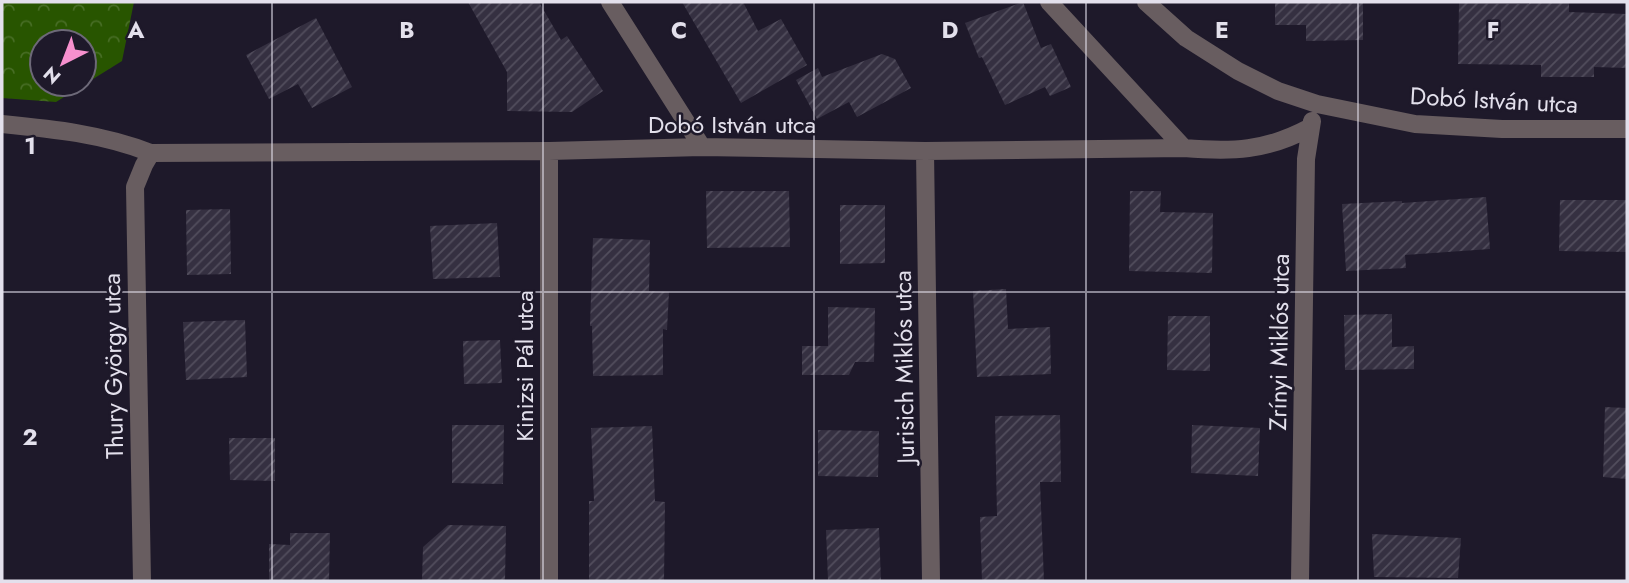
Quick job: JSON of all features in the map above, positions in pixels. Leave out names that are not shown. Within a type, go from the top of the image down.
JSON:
[{"type":"street","points":[[610,2],[702,147]]},
{"type":"street","points":[[1049,2],[1184,148]]},
{"type":"street","name":"Dobó István utca","points":[[1146,2],[1186,38],[1238,71],[1278,91],[1317,104],[1415,124],[1502,129],[1627,129]]},
{"type":"street","name":"Zrínyi Miklós utca","points":[[1300,581],[1306,159],[1309,128],[1317,104]]},
{"type":"street","points":[[2,124],[75,132],[124,142],[151,153]]},
{"type":"street","name":"Dobó István utca","points":[[151,153],[548,151],[702,147],[925,151],[1184,148],[1217,150],[1250,148],[1285,141],[1309,128]]},
{"type":"street","name":"Kinizsi Pál utca","points":[[548,151],[549,581]]},
{"type":"street","name":"Jurisich Miklós utca","points":[[925,151],[931,581]]},
{"type":"street","name":"Thury György utca","points":[[142,581],[135,187],[151,153]]},
{"type":"green space","points":[[2,2],[134,2],[122,61],[98,76],[98,28],[28,28],[28,98],[62,98],[56,102],[2,98]]},
{"type":"building","points":[[468,2],[539,2],[561,40],[567,36],[603,91],[572,112],[507,111],[507,72]]},
{"type":"building","points":[[682,2],[743,2],[758,31],[781,19],[807,65],[741,103]]},
{"type":"building","points":[[1023,2],[1041,48],[1051,44],[1071,87],[1050,96],[1045,87],[1005,105],[982,57],[979,58],[965,23]]},
{"type":"building","points":[[1275,2],[1363,2],[1363,40],[1306,41],[1306,25],[1275,25]]},
{"type":"building","points":[[1569,2],[1569,12],[1627,14],[1627,68],[1594,67],[1594,77],[1541,77],[1541,65],[1458,64],[1459,3]]},
{"type":"building","points":[[316,18],[352,87],[312,108],[298,84],[269,99],[246,55]]},
{"type":"building","points":[[882,54],[895,59],[911,88],[857,117],[849,102],[817,119],[796,80],[818,68],[822,77]]},
{"type":"building","points":[[706,191],[789,191],[790,247],[707,248]]},
{"type":"building","points":[[1130,191],[1161,191],[1160,212],[1213,213],[1212,273],[1129,271]]},
{"type":"building","points":[[1486,197],[1490,249],[1405,255],[1406,268],[1346,271],[1342,204]]},
{"type":"building","points":[[1560,200],[1627,200],[1627,252],[1559,251]]},
{"type":"building","points":[[840,205],[885,205],[885,263],[840,264]]},
{"type":"building","points":[[230,209],[231,274],[187,275],[186,210]]},
{"type":"building","points":[[497,223],[500,277],[433,279],[430,226]]},
{"type":"building","points":[[593,238],[650,240],[649,291],[669,292],[667,330],[663,329],[663,375],[593,376],[590,326]]},
{"type":"building","points":[[1006,289],[1008,329],[1050,327],[1051,374],[977,377],[973,291]]},
{"type":"building","points":[[828,307],[875,308],[874,362],[855,362],[849,375],[802,375],[802,346],[828,346]]},
{"type":"building","points":[[1392,314],[1392,347],[1414,346],[1414,369],[1345,370],[1344,315]]},
{"type":"building","points":[[1168,316],[1210,316],[1210,371],[1167,370]]},
{"type":"building","points":[[245,320],[247,377],[186,380],[183,322]]},
{"type":"building","points":[[500,340],[502,383],[464,384],[463,341]]},
{"type":"building","points":[[1605,407],[1627,408],[1627,479],[1603,477]]},
{"type":"building","points":[[1060,415],[1061,482],[1040,482],[1044,581],[982,581],[980,517],[997,516],[995,416]]},
{"type":"building","points":[[452,425],[504,425],[503,484],[452,483]]},
{"type":"building","points":[[1192,425],[1260,428],[1258,476],[1191,473]]},
{"type":"building","points":[[652,426],[655,501],[665,502],[664,581],[589,581],[589,501],[594,501],[591,428]]},
{"type":"building","points":[[818,430],[879,431],[878,477],[818,476]]},
{"type":"building","points":[[229,438],[275,438],[275,481],[230,480]]},
{"type":"building","points":[[448,525],[506,526],[505,581],[422,581],[423,547]]},
{"type":"building","points":[[879,528],[881,581],[828,581],[826,530]]},
{"type":"building","points":[[290,533],[330,533],[329,581],[269,581],[269,544],[290,545]]},
{"type":"building","points":[[1372,534],[1461,538],[1458,578],[1374,577]]}]
